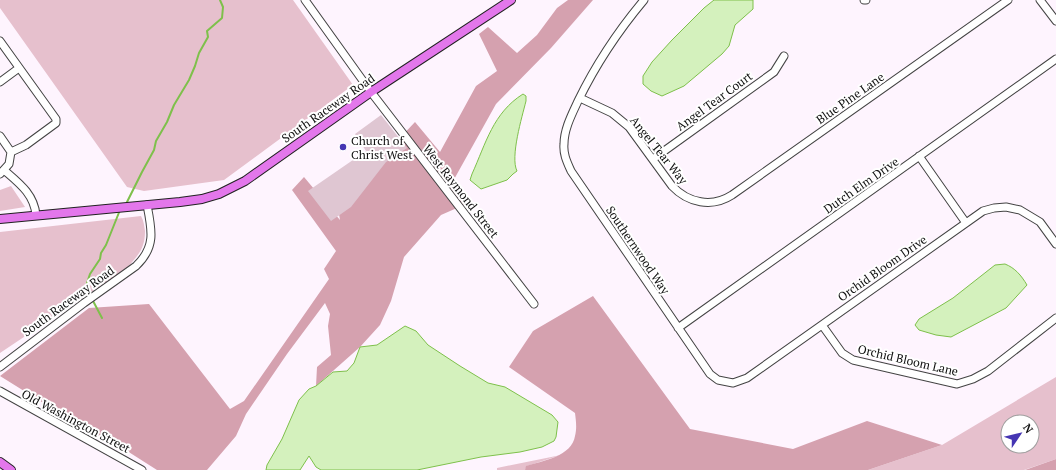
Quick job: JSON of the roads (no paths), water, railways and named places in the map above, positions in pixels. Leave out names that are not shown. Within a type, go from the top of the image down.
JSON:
[{"type":"main road","name":"South Raceway Road","points":[[0,219],[202,199],[220,194],[245,181],[371,92],[511,0]]},
{"type":"main road","points":[[0,462],[11,470]]},
{"type":"street","name":"West Raymond Street","points":[[305,0],[371,92],[534,304]]},
{"type":"street","name":"Southernwood Way","points":[[644,0],[607,49],[591,75],[568,124],[564,143],[564,155],[571,171],[678,328],[710,374],[718,380]]},
{"type":"street","name":"Blue Pine Lane","points":[[700,202],[717,202],[732,195],[1008,0]]},
{"type":"street","points":[[1040,0],[1056,21]]},
{"type":"street","points":[[0,41],[56,119],[56,123],[26,146],[11,152]]},
{"type":"street","name":"Angel Tear Court","points":[[653,159],[774,72],[784,56]]},
{"type":"street","name":"Dutch Elm Drive","points":[[678,328],[1056,59]]},
{"type":"street","points":[[0,82],[20,68]]},
{"type":"street","name":"Angel Tear Way","points":[[580,98],[604,109],[623,121],[635,134],[675,189],[683,196],[700,202]]},
{"type":"street","points":[[0,136],[11,152],[9,164],[2,172],[22,187],[30,197],[36,208],[36,215]]},
{"type":"street","points":[[919,156],[966,223]]},
{"type":"street","name":"South Raceway Road","points":[[0,367],[141,261],[150,243],[152,231],[147,205]]},
{"type":"street","name":"Orchid Bloom Drive","points":[[718,380],[733,383],[747,378],[983,211],[1002,207],[1020,210],[1040,222],[1056,244]]},
{"type":"street","name":"Orchid Bloom Lane","points":[[822,325],[842,353],[853,360],[957,384],[973,379],[988,371],[1056,318]]},
{"type":"street","name":"Old Washington Street","points":[[0,391],[142,470]]},
{"type":"waterway","points":[[127,202],[154,150],[156,141],[167,122],[174,105],[189,80],[199,53],[208,37],[207,31],[222,18],[223,7],[220,0]]},
{"type":"waterway","points":[[90,296],[87,283],[90,274],[100,259],[101,253],[106,245],[120,210]]},
{"type":"waterway","points":[[92,299],[102,318]]},
{"type":"place","name":"Church of Christ West","points":[[343,147]]}]
